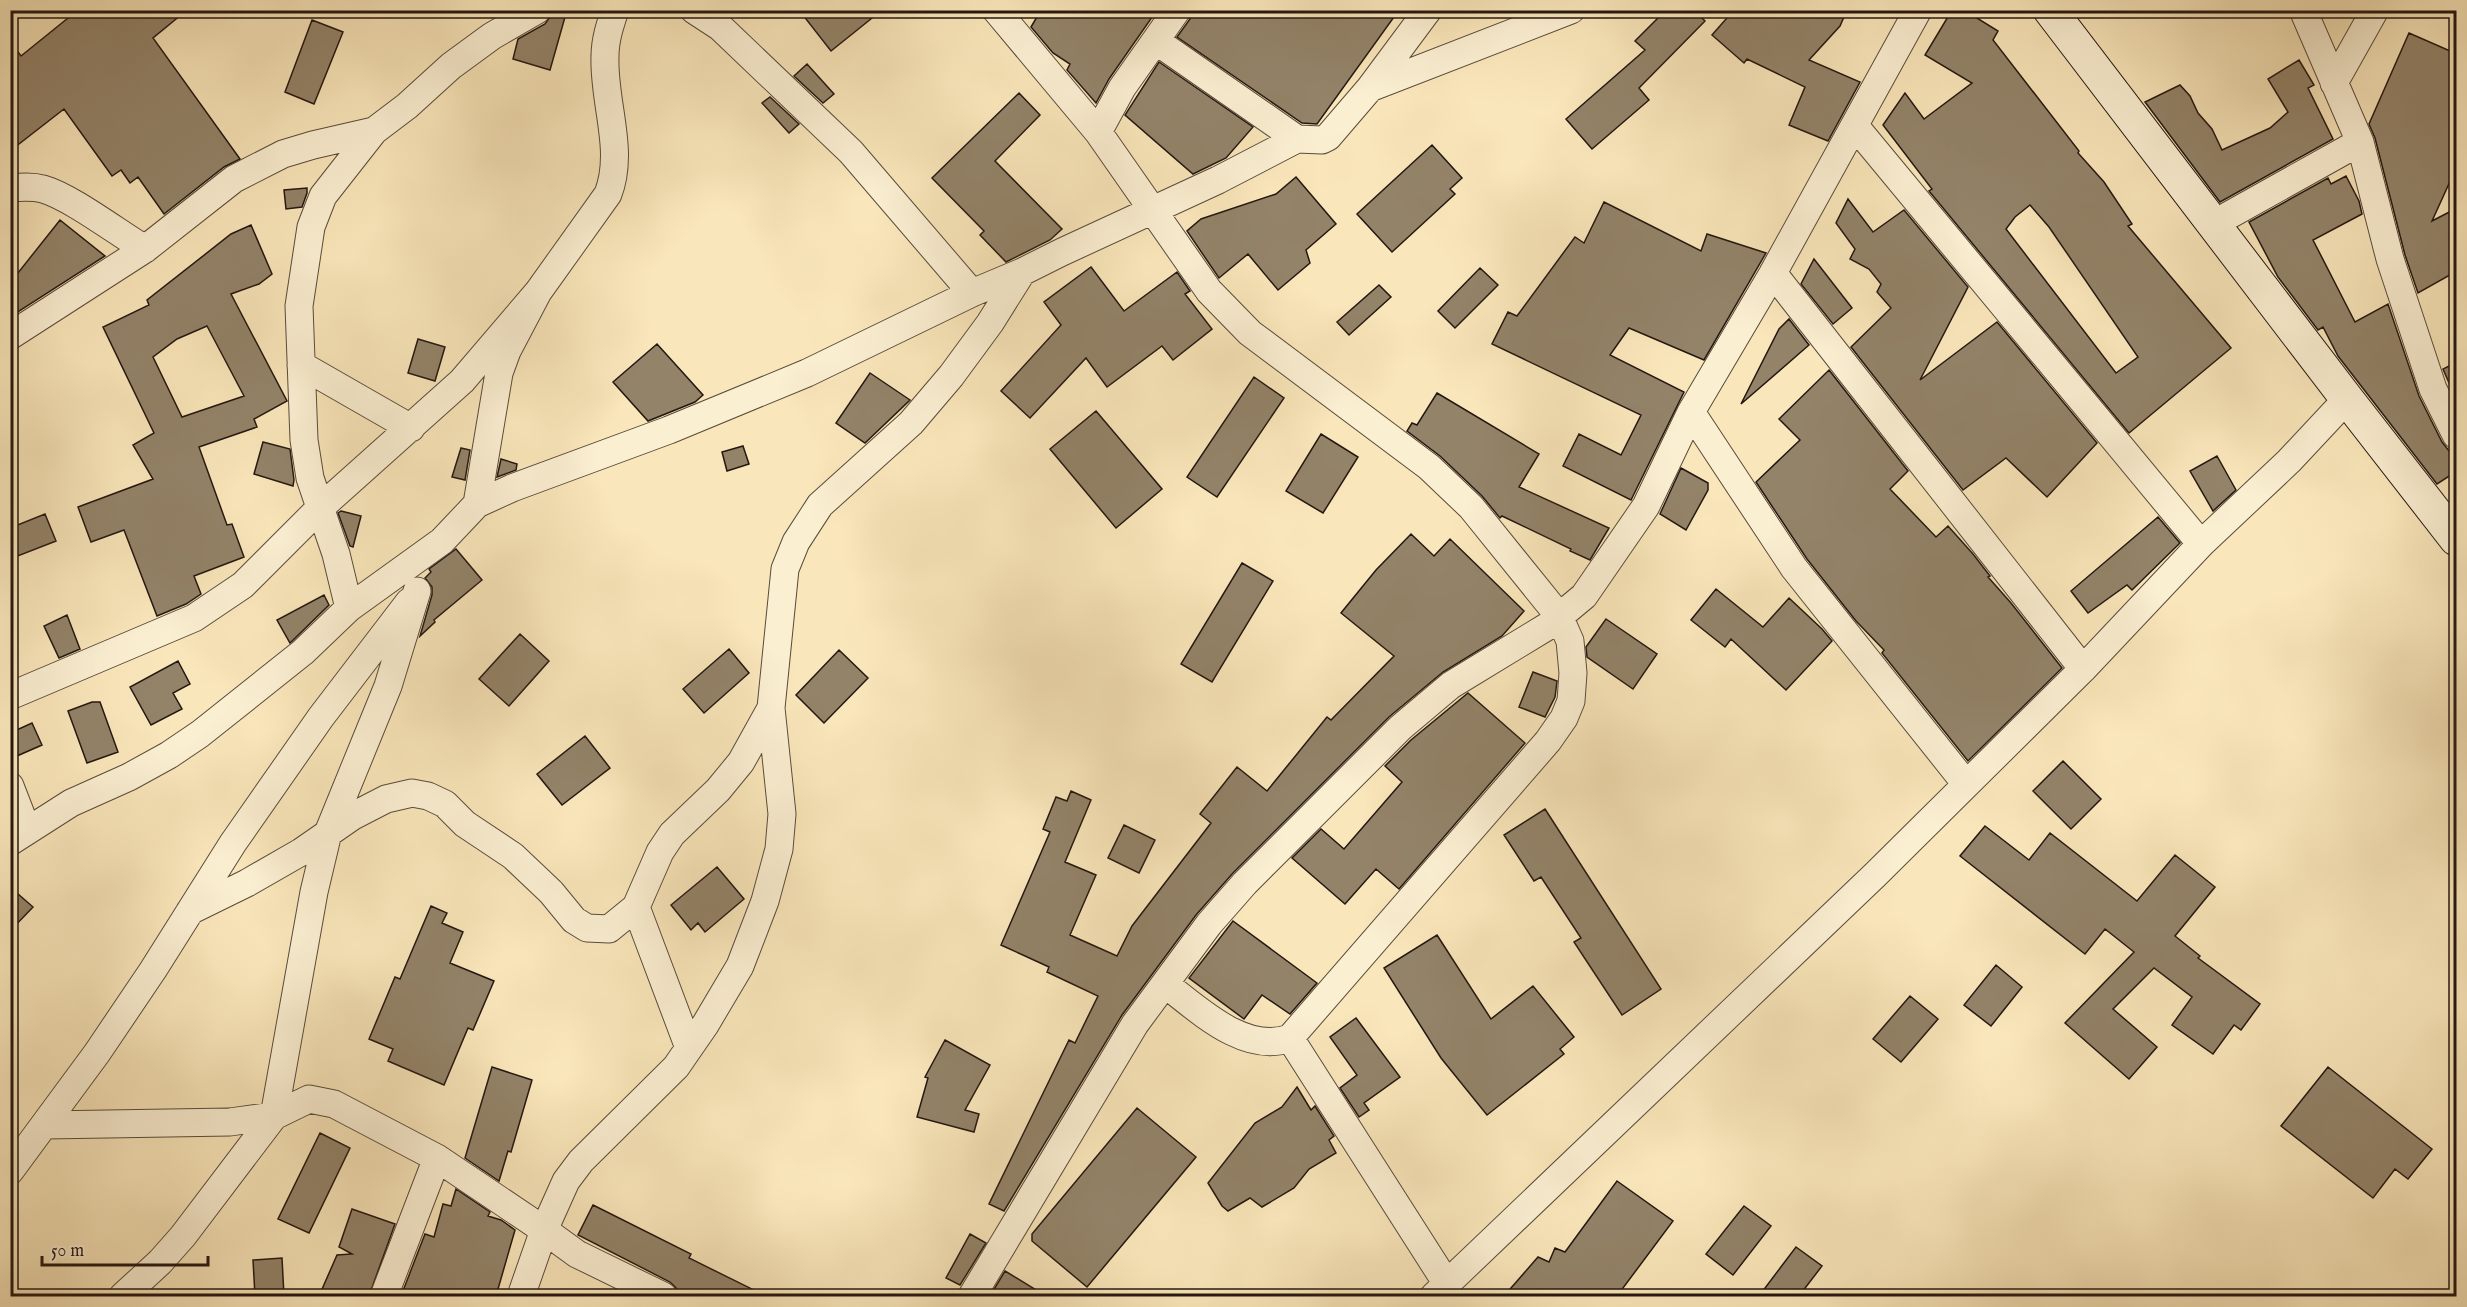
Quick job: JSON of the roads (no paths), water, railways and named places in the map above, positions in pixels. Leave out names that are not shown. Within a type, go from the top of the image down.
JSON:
[{"type":"street","points":[[349,608],[339,564],[310,478],[304,440],[299,306],[311,227],[323,196],[374,131],[407,106],[451,66],[492,36],[537,10]]},
{"type":"street","points":[[10,696],[194,618],[243,585],[320,508],[462,381],[538,292],[608,194],[614,177],[615,155],[604,57],[608,30],[615,10]]},
{"type":"street","points":[[694,10],[720,27],[851,152],[972,293]]},
{"type":"street","points":[[1098,132],[1122,88],[1177,10]]},
{"type":"street","points":[[10,786],[19,836],[71,803],[159,760],[200,734],[303,652],[349,608],[442,541],[477,504],[512,488],[669,430],[807,373],[972,293],[1218,180],[1297,139],[1322,140],[1328,137],[1370,88],[1428,10]]},
{"type":"street","points":[[1370,88],[1571,10]]},
{"type":"street","points":[[972,1296],[1135,1024],[1209,924],[1245,883],[1400,728],[1451,685],[1548,626],[1584,596],[1646,506],[1691,412],[1773,273],[1918,10]]},
{"type":"street","points":[[2050,10],[2215,223],[2347,399],[2454,531]]},
{"type":"street","points":[[2303,10],[2360,142],[2390,259],[2415,335],[2433,389],[2457,435]]},
{"type":"street","points":[[2334,83],[2376,10]]},
{"type":"street","points":[[1003,13],[1098,132],[1209,291],[1250,333],[1429,467],[1471,507],[1559,616],[1569,641],[1573,673],[1571,701],[1564,718],[1548,741],[1290,1038],[1277,1043],[1249,1038],[1216,1022],[1165,984]]},
{"type":"street","points":[[1156,41],[1297,139]]},
{"type":"street","points":[[1856,126],[2201,544]]},
{"type":"street","points":[[10,336],[144,249],[234,179],[283,154],[374,131]]},
{"type":"street","points":[[2215,223],[2360,142]]},
{"type":"street","points":[[10,188],[25,186],[44,189],[64,198],[144,249]]},
{"type":"street","points":[[521,1296],[544,1230],[566,1181],[581,1161],[676,1067],[740,966],[765,901],[779,849],[782,814],[771,708],[785,569],[796,542],[820,505],[910,423],[951,376],[990,323],[1022,272]]},
{"type":"street","points":[[1773,273],[2083,669]]},
{"type":"street","points":[[477,504],[499,372],[507,351],[538,292]]},
{"type":"street","points":[[301,365],[411,428]]},
{"type":"street","points":[[1290,1038],[1441,1290],[1858,891],[2083,669],[2201,544],[2289,461],[2347,399]]},
{"type":"street","points":[[1691,412],[1805,583],[1966,784]]},
{"type":"street","points":[[123,1296],[160,1262],[183,1236],[274,1116],[314,892],[328,833],[388,686],[417,591],[442,541]]},
{"type":"street","points":[[10,1171],[103,1044],[233,843],[321,717],[417,591]]},
{"type":"street","points":[[190,911],[247,883],[353,816],[386,799],[412,793],[428,796],[445,804],[465,824],[513,856],[551,892],[574,920],[587,928],[609,929],[636,907],[660,852],[672,834],[718,790],[741,762],[771,708]]},
{"type":"street","points":[[636,907],[689,1048]]},
{"type":"street","points":[[45,1125],[230,1122],[274,1116],[309,1099],[334,1104],[437,1158],[577,1254],[663,1296]]},
{"type":"street","points":[[384,1296],[437,1158]]}]
